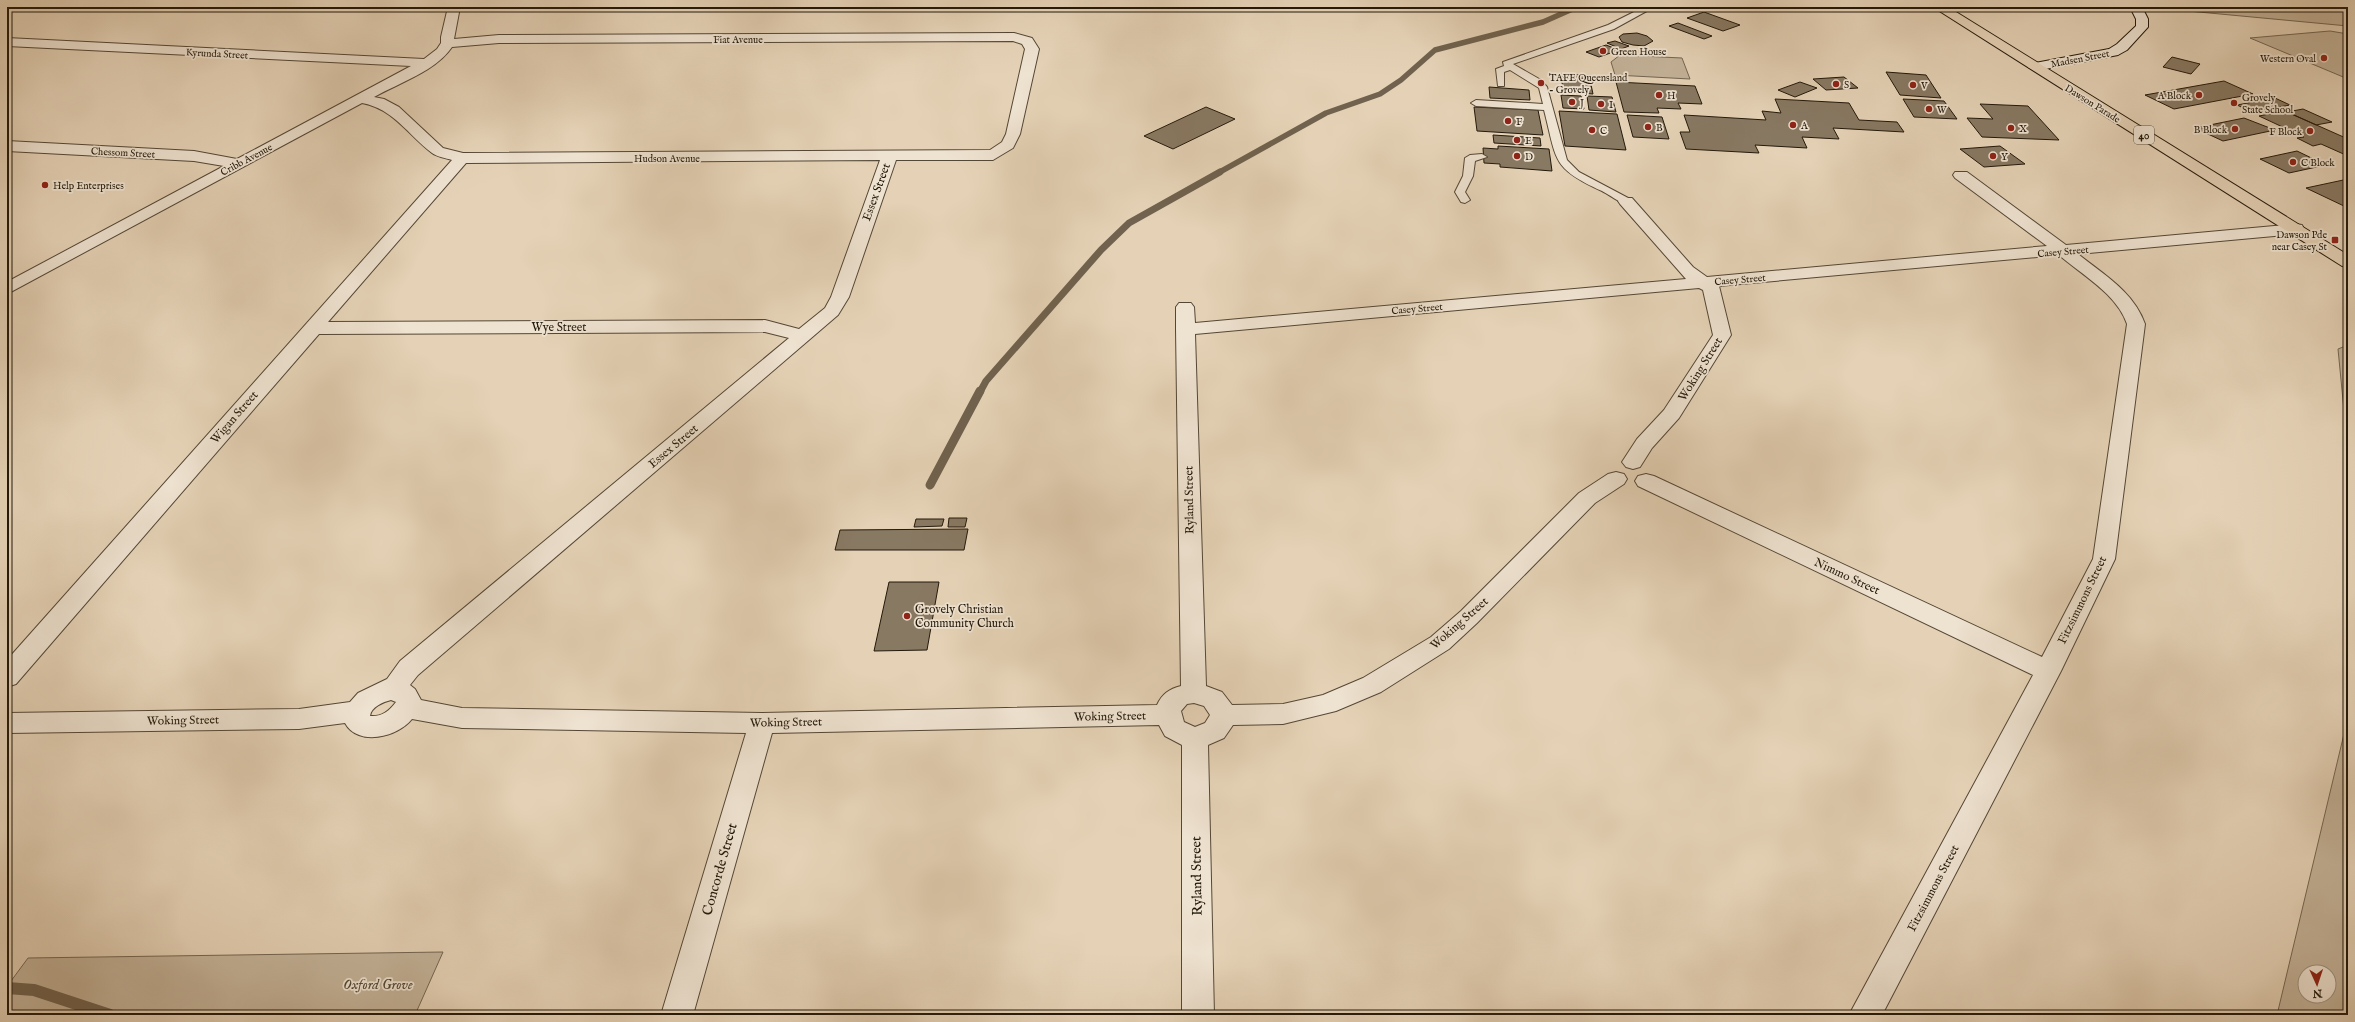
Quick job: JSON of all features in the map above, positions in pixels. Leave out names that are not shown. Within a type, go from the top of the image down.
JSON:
[{"type":"main road","name":"Dawson Parade","points":[[1939,7],[2348,262]]},
{"type":"street","points":[[448,43],[447,37],[454,7]]},
{"type":"street","name":"Madsen Street","points":[[2035,67],[2113,52],[2122,47],[2142,26],[2142,19],[2136,7]]},
{"type":"street","name":"Fiat Avenue","points":[[448,43],[499,39],[1014,37],[1027,41],[1032,49],[1013,134],[1008,146],[993,155]]},
{"type":"street","name":"Kyrunda Street","points":[[7,42],[427,64]]},
{"type":"street","name":"Cribb Avenue","points":[[7,289],[427,64],[442,52],[448,43]]},
{"type":"street","name":"Hudson Avenue","points":[[361,99],[379,102],[394,110],[438,151],[462,158],[889,157],[993,155]]},
{"type":"street","name":"Chessom Street","points":[[7,146],[194,156],[238,164]]},
{"type":"street","name":"Essex Street","points":[[399,699],[396,686],[409,668],[832,311],[840,297],[889,157]]},
{"type":"street","name":"Wigan Street","points":[[7,677],[462,158]]},
{"type":"street","name":"Fitzsimmons Street","points":[[1865,1015],[2048,671],[2104,559],[2136,324],[2131,308],[2120,297],[2064,251],[1961,175]]},
{"type":"street","name":"Woking Street","points":[[1626,201],[1687,271],[1711,288],[1722,335],[1672,414],[1644,444],[1633,462]]},
{"type":"street","name":"Casey Street","points":[[1185,329],[2296,229]]},
{"type":"street","name":"Ryland Street","points":[[1185,307],[1194,693]]},
{"type":"street","name":"Wye Street","points":[[312,328],[765,326],[804,336]]},
{"type":"street","points":[[1618,461],[1633,462],[1646,469],[1648,474],[1646,481],[1634,484],[1616,479],[1609,472],[1610,465],[1618,461]]},
{"type":"street","name":"Woking Street","points":[[1223,715],[1283,714],[1327,704],[1372,684],[1440,643],[1469,617],[1587,498],[1616,479]]},
{"type":"street","name":"Nimmo Street","points":[[1646,481],[2048,671]]},
{"type":"street","points":[[1194,693],[1212,698],[1219,704],[1223,715],[1217,729],[1207,735],[1195,737],[1175,730],[1169,724],[1167,715],[1170,704],[1176,698],[1194,693]]},
{"type":"street","name":"Woking Street","points":[[7,722],[299,719],[358,711],[367,700],[399,699],[462,718],[762,723],[1167,715]]},
{"type":"street","name":"Concorde Street","points":[[677,1015],[762,723]]},
{"type":"street","name":"Ryland Street","points":[[1195,737],[1198,1015]]},
{"type":"lane","points":[[1509,67],[1507,63],[1611,27],[1650,7]]},
{"type":"lane","points":[[1501,84],[1499,71],[1509,67],[1538,82],[1543,87],[1562,160],[1566,166],[1575,176],[1617,193],[1626,201]]},
{"type":"lane","points":[[1476,103],[1548,107]]},
{"type":"lane","points":[[1465,200],[1460,192],[1468,176],[1470,158],[1482,157]]},
{"type":"green space","points":[[2155,7],[2348,7],[2348,26],[2156,8]]},
{"type":"green space","name":"Western Oval","points":[[2330,31],[2348,34],[2348,79],[2250,38]]},
{"type":"green space","points":[[1620,55],[1682,58],[1690,79],[1615,75],[1611,62]]},
{"type":"green space","points":[[2348,345],[2348,452],[2338,349]]},
{"type":"green space","points":[[2348,717],[2348,1015],[2277,1015]]},
{"type":"green space","name":"Oxford Grove","points":[[443,952],[415,1015],[7,1015],[7,981],[11,981],[28,958]]},
{"type":"building","points":[[1704,12],[1740,25],[1723,31],[1687,18]]},
{"type":"building","points":[[1678,23],[1712,36],[1704,39],[1669,26]]},
{"type":"building","points":[[1637,33],[1647,36],[1653,41],[1644,46],[1633,45],[1622,42],[1619,37],[1623,34]]},
{"type":"building","name":"Green House","points":[[1615,41],[1629,46],[1621,49],[1607,43]]},
{"type":"building","name":"Green House","points":[[1606,45],[1619,50],[1599,57],[1586,52]]},
{"type":"building","points":[[2172,57],[2200,64],[2191,74],[2163,67]]},
{"type":"building","name":"V","points":[[1886,72],[1926,75],[1941,98],[1900,95]]},
{"type":"building","points":[[1559,74],[1604,76],[1605,80],[1560,78]]},
{"type":"building","name":"S","points":[[1844,77],[1858,88],[1826,90],[1813,79]]},
{"type":"building","points":[[1561,78],[1590,80],[1593,94],[1564,92]]},
{"type":"building","name":"A Block","points":[[2224,81],[2253,94],[2174,109],[2145,95]]},
{"type":"building","name":"H","points":[[1616,82],[1695,86],[1702,104],[1678,103],[1681,109],[1657,108],[1659,113],[1624,112]]},
{"type":"building","points":[[1800,82],[1817,88],[1795,97],[1778,90]]},
{"type":"building","points":[[1489,87],[1529,90],[1530,100],[1490,98]]},
{"type":"building","name":"J","points":[[1561,95],[1581,96],[1584,109],[1563,108]]},
{"type":"building","name":"I","points":[[1587,96],[1612,97],[1616,112],[1589,110]]},
{"type":"building","points":[[2275,98],[2290,105],[2252,112],[2237,105]]},
{"type":"building","name":"A","points":[[1775,99],[1849,103],[1859,120],[1897,122],[1904,132],[1833,128],[1839,139],[1802,137],[1807,148],[1755,145],[1759,153],[1686,149],[1680,132],[1690,132],[1684,115],[1766,120],[1762,111],[1781,113]]},
{"type":"building","name":"W","points":[[1903,99],[1944,101],[1957,119],[1914,117]]},
{"type":"building","name":"X","points":[[1980,104],[2028,106],[2059,140],[1982,137],[1967,118],[1993,119]]},
{"type":"building","points":[[1206,107],[1235,119],[1173,149],[1144,136]]},
{"type":"building","name":"F","points":[[1474,107],[1538,110],[1543,135],[1477,131]]},
{"type":"building","points":[[2303,109],[2332,122],[2316,125],[2287,112]]},
{"type":"building","name":"C","points":[[1559,111],[1617,114],[1626,150],[1565,146]]},
{"type":"building","name":"F Block","points":[[2285,111],[2348,139],[2348,156],[2321,144],[2313,146],[2297,138],[2304,137],[2259,116]]},
{"type":"building","name":"B","points":[[1627,115],[1662,117],[1669,139],[1633,137]]},
{"type":"building","name":"B Block","points":[[2244,118],[2275,130],[2223,141],[2195,128]]},
{"type":"building","name":"E","points":[[1493,135],[1540,138],[1541,146],[1494,143]]},
{"type":"building","name":"D","points":[[1498,146],[1549,149],[1552,171],[1500,167],[1500,164],[1484,163],[1483,148],[1498,149]]},
{"type":"building","name":"Y","points":[[2000,146],[2025,164],[1984,167],[1960,149]]},
{"type":"building","name":"C Block","points":[[2297,151],[2326,165],[2289,173],[2260,159]]},
{"type":"building","points":[[2348,179],[2348,206],[2346,207],[2306,188]]},
{"type":"building","points":[[949,518],[967,518],[965,527],[948,527]]},
{"type":"building","points":[[916,519],[944,519],[942,526],[914,527]]},
{"type":"building","points":[[968,529],[964,550],[835,550],[840,530]]},
{"type":"building","name":"Grovely Christian Community Church","points":[[889,582],[939,582],[927,650],[874,651]]},
{"type":"waterway","points":[[1218,173],[1326,113],[1380,94],[1401,80],[1435,50],[1543,22],[1577,7]]},
{"type":"waterway","points":[[980,392],[986,381],[1101,250],[1129,223],[1220,172]]},
{"type":"waterway","points":[[930,485],[980,391]]},
{"type":"waterway","points":[[7,988],[34,990],[110,1015]]},
{"type":"place","name":"Green House","points":[[1603,51]]},
{"type":"place","name":"Western Oval","points":[[2324,58]]},
{"type":"place","name":"TAFE Queensland - Grovely","points":[[1541,83]]},
{"type":"place","name":"S","points":[[1836,84]]},
{"type":"place","name":"V","points":[[1913,85]]},
{"type":"place","name":"H","points":[[1659,95]]},
{"type":"place","name":"A Block","points":[[2199,95]]},
{"type":"place","name":"J","points":[[1572,102]]},
{"type":"place","name":"Grovely State School","points":[[2234,103]]},
{"type":"place","name":"I","points":[[1601,104]]},
{"type":"place","name":"W","points":[[1929,109]]},
{"type":"place","name":"F","points":[[1508,121]]},
{"type":"place","name":"A","points":[[1793,125]]},
{"type":"place","name":"B","points":[[1648,127]]},
{"type":"place","name":"X","points":[[2011,128]]},
{"type":"place","name":"B Block","points":[[2235,129]]},
{"type":"place","name":"C","points":[[1592,130]]},
{"type":"place","name":"F Block","points":[[2310,131]]},
{"type":"place","name":"E","points":[[1517,140]]},
{"type":"place","name":"D","points":[[1517,156]]},
{"type":"place","name":"Y","points":[[1993,156]]},
{"type":"place","name":"C Block","points":[[2293,162]]},
{"type":"place","name":"Help Enterprises","points":[[45,185]]},
{"type":"place","name":"Dawson Pde near Casey St","points":[[2335,240]]},
{"type":"place","name":"Grovely Christian Community Church","points":[[907,616]]}]
